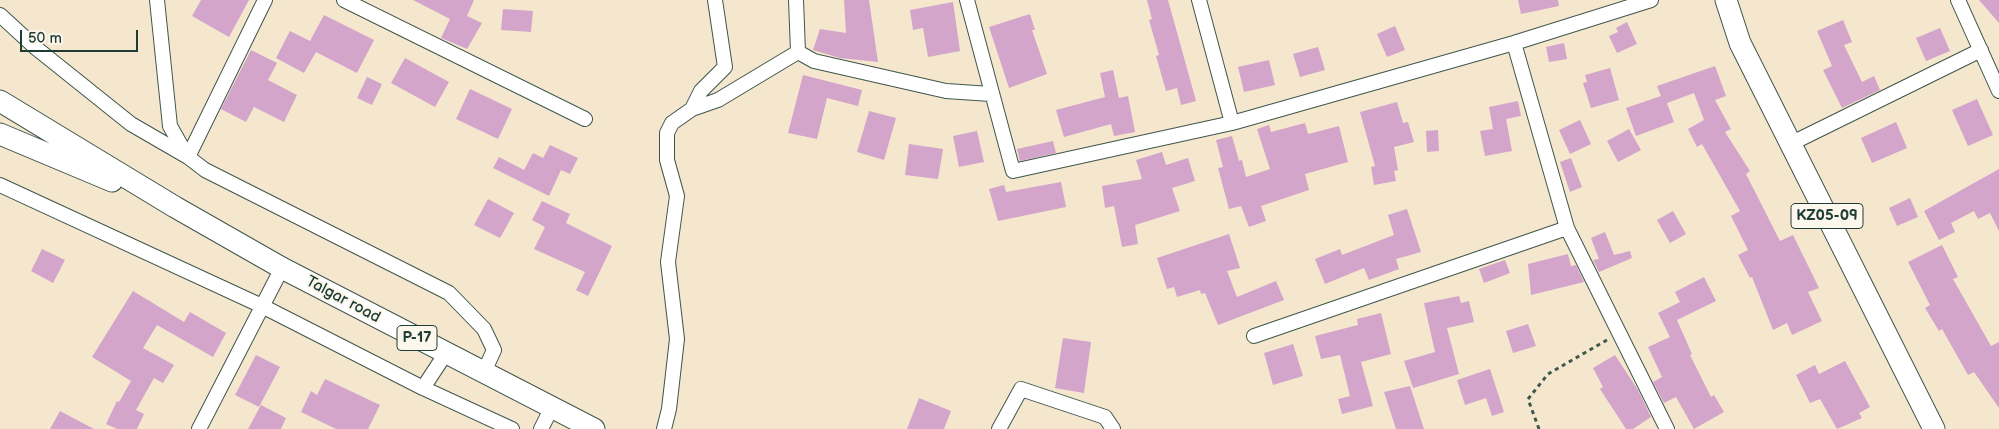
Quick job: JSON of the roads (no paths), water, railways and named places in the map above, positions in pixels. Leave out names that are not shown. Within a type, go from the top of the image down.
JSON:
[{"type":"main road","name":"KZ05-09","points":[[1726,0],[1740,44],[1934,429]]},
{"type":"main road","name":"Talgar road","points":[[0,101],[175,207],[282,268],[594,429]]},
{"type":"main road","name":"Talgar road","points":[[0,134],[175,207]]},
{"type":"street","points":[[157,0],[170,126],[188,157]]},
{"type":"street","points":[[188,157],[265,0]]},
{"type":"street","points":[[344,0],[585,119]]},
{"type":"street","points":[[692,109],[701,91],[725,67],[715,0]]},
{"type":"street","points":[[796,0],[798,52]]},
{"type":"street","points":[[967,0],[1013,171],[1232,123],[1514,43],[1651,0]]},
{"type":"street","points":[[1199,0],[1232,123]]},
{"type":"street","points":[[1958,0],[1999,91]]},
{"type":"street","points":[[0,15],[36,48],[132,124],[188,157],[205,170],[449,293],[484,329],[494,350],[484,372]]},
{"type":"street","points":[[1514,43],[1567,228],[1667,429]]},
{"type":"street","points":[[1790,144],[1980,50]]},
{"type":"street","points":[[664,429],[669,409],[677,339],[668,262],[677,196],[667,160],[668,133],[672,123],[692,109],[718,100],[798,52]]},
{"type":"street","points":[[798,52],[814,61],[946,90],[991,94]]},
{"type":"street","points":[[0,185],[262,306],[423,388],[512,429]]},
{"type":"street","points":[[1254,336],[1567,228]]},
{"type":"street","points":[[199,429],[282,268]]},
{"type":"street","points":[[423,388],[446,353]]},
{"type":"street","points":[[999,429],[1021,389],[1104,417],[1113,429]]},
{"type":"street","points":[[542,429],[552,407]]}]
